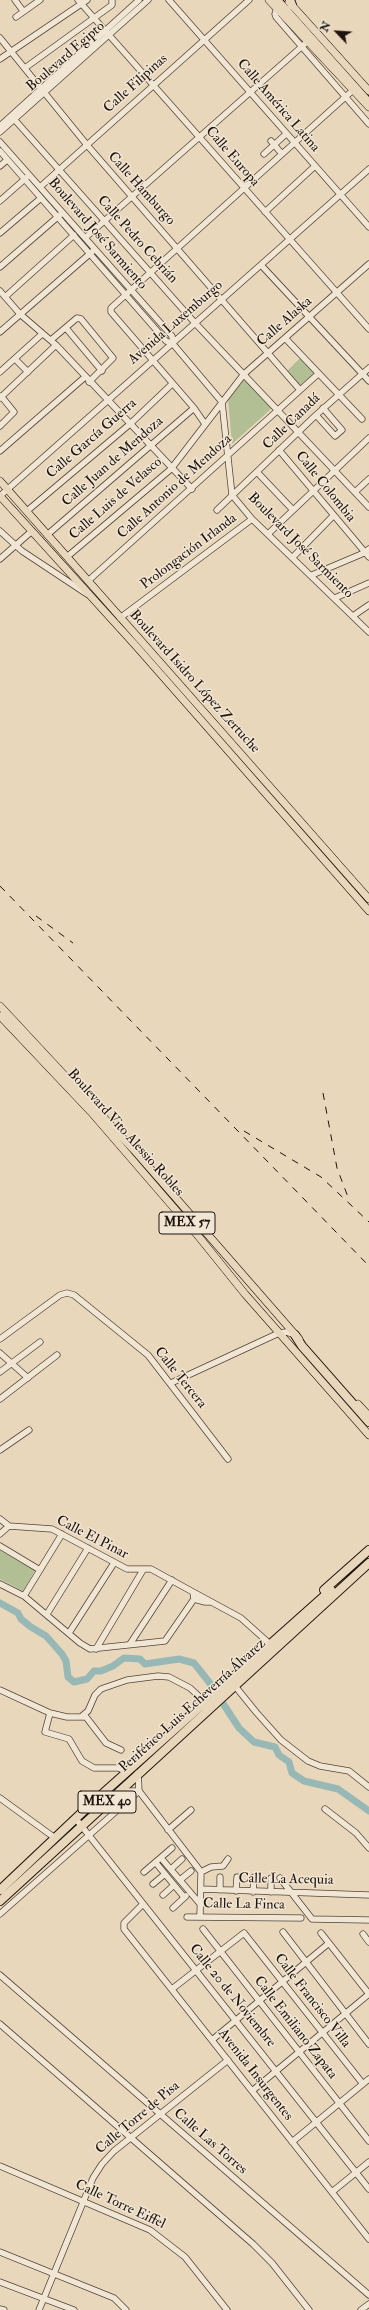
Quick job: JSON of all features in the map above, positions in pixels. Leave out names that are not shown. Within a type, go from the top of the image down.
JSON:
[{"type":"highway","points":[[277,4],[369,103]]},
{"type":"highway","points":[[295,1335],[316,1368],[369,1429]]},
{"type":"highway","points":[[302,1346],[369,1422]]},
{"type":"highway","points":[[312,1607],[320,1594],[369,1550]]},
{"type":"highway","name":"Periférico Luis Echeverría Álvarez","points":[[0,1890],[127,1772],[210,1701],[230,1688],[326,1602],[369,1556]]},
{"type":"highway","name":"Periférico Luis Echeverría Álvarez","points":[[230,1688],[270,1644],[312,1607],[369,1563]]},
{"type":"highway","points":[[326,1602],[337,1597],[369,1569]]},
{"type":"highway","name":"Periférico Luis Echeverría Álvarez","points":[[0,1901],[138,1773],[210,1701]]},
{"type":"main road","points":[[269,0],[277,4],[304,44],[369,108]]},
{"type":"main road","points":[[282,0],[291,4],[369,91]]},
{"type":"main road","name":"Boulevard Isidro López Zertuche","points":[[0,481],[68,556],[166,675]]},
{"type":"main road","name":"Boulevard Isidro López Zertuche","points":[[0,496],[93,599],[166,675],[254,775],[369,911]]},
{"type":"main road","name":"Boulevard Isidro López Zertuche","points":[[254,775],[369,899]]},
{"type":"main road","name":"Boulevard Vito Alessio Robles","points":[[1,1012],[369,1416]]},
{"type":"main road","name":"Boulevard Vito Alessio Robles","points":[[165,1191],[278,1333],[369,1435]]},
{"type":"street","points":[[15,0],[23,11]]},
{"type":"street","points":[[16,17],[40,0]]},
{"type":"street","points":[[0,59],[79,2],[87,0]]},
{"type":"street","points":[[25,68],[93,18],[112,6],[112,0]]},
{"type":"street","name":"Boulevard Egipto","points":[[0,126],[106,33],[139,0]]},
{"type":"street","name":"Boulevard Egipto","points":[[106,33],[148,0]]},
{"type":"street","name":"Calle América Latina","points":[[169,0],[250,94],[369,227]]},
{"type":"street","name":"Calle Filipinas","points":[[40,187],[152,85],[249,0]]},
{"type":"street","name":"Calle Europa","points":[[79,2],[243,189],[290,239],[369,329]]},
{"type":"street","name":"Calle Hamburgo","points":[[0,38],[87,145],[300,390]]},
{"type":"street","points":[[85,238],[105,222],[198,137],[250,94],[304,44],[345,98],[369,124]]},
{"type":"street","name":"Boulevard Egipto","points":[[0,132],[42,90]]},
{"type":"street","points":[[204,424],[194,408],[110,312],[112,307],[352,91]]},
{"type":"street","name":"Calle Pedro Cebrián","points":[[14,119],[195,323],[369,507]]},
{"type":"street","points":[[264,154],[273,143],[286,134]]},
{"type":"street","name":"Boulevard José Sarmiento","points":[[0,142],[40,187],[74,235],[93,252],[128,292],[172,336],[173,344],[222,402],[232,495],[252,519],[312,575],[369,632]]},
{"type":"street","points":[[273,143],[282,154]]},
{"type":"street","name":"Boulevard José Sarmiento","points":[[0,151],[41,198],[85,238],[93,252]]},
{"type":"street","points":[[0,166],[7,160]]},
{"type":"street","points":[[265,212],[315,166]]},
{"type":"street","name":"Avenida Luxemburgo","points":[[0,496],[369,169]]},
{"type":"street","points":[[0,200],[29,175]]},
{"type":"street","points":[[0,233],[41,198]]},
{"type":"street","points":[[0,267],[60,214]]},
{"type":"street","points":[[5,297],[74,235]]},
{"type":"street","points":[[0,332],[93,252]]},
{"type":"street","name":"Calle Alaska","points":[[222,402],[244,374],[369,264]]},
{"type":"street","points":[[261,265],[308,318],[369,381]]},
{"type":"street","points":[[0,291],[20,314],[51,340],[171,469],[192,489]]},
{"type":"street","points":[[51,340],[77,318],[81,318],[113,357],[112,361],[89,382]]},
{"type":"street","points":[[66,328],[102,371]]},
{"type":"street","points":[[0,372],[42,334]]},
{"type":"street","points":[[285,338],[362,419]]},
{"type":"street","points":[[0,426],[14,412],[1,397],[56,346]]},
{"type":"street","points":[[15,359],[28,372]]},
{"type":"street","name":"Calle Canadá","points":[[217,510],[323,408],[369,368]]},
{"type":"street","name":"Calle Antonio de Mendoza","points":[[88,581],[318,374]]},
{"type":"street","points":[[0,451],[85,377]]},
{"type":"street","name":"Calle García Guerra","points":[[27,511],[130,424],[172,384]]},
{"type":"street","name":"Calle Luis de Velasco","points":[[68,556],[171,469],[222,402]]},
{"type":"street","name":"Calle Juan de Mendoza","points":[[48,534],[194,408]]},
{"type":"street","points":[[316,415],[335,436],[342,430],[323,408]]},
{"type":"street","points":[[268,534],[369,438]]},
{"type":"street","name":"Calle Colombia","points":[[279,450],[333,516],[367,551],[369,557]]},
{"type":"street","points":[[257,472],[292,510]]},
{"type":"street","points":[[355,492],[369,479]]},
{"type":"street","points":[[293,557],[333,516]]},
{"type":"street","name":"Prolongación Irlanda","points":[[120,618],[252,519]]},
{"type":"street","points":[[0,530],[15,545],[93,599]]},
{"type":"street","points":[[0,559],[32,531]]},
{"type":"street","points":[[312,575],[367,551]]},
{"type":"street","points":[[335,598],[369,583]]},
{"type":"street","points":[[353,616],[369,605]]},
{"type":"street","name":"Calle Tercera","points":[[0,1339],[60,1295],[67,1293],[74,1295],[148,1355],[172,1384],[228,1459]]},
{"type":"street","points":[[172,1384],[278,1333],[286,1332],[295,1335]]},
{"type":"street","points":[[0,1372],[40,1342]]},
{"type":"street","points":[[0,1353],[28,1378]]},
{"type":"street","points":[[0,1399],[57,1355]]},
{"type":"street","points":[[0,1450],[29,1430]]},
{"type":"street","points":[[0,1519],[9,1526],[0,1534]]},
{"type":"street","name":"Calle El Pinar","points":[[9,1526],[47,1528],[62,1534],[127,1569],[143,1570],[148,1568],[172,1580],[205,1602],[211,1602],[241,1618],[270,1644]]},
{"type":"street","points":[[24,1596],[62,1534]]},
{"type":"street","points":[[0,1546],[40,1570]]},
{"type":"street","points":[[48,1614],[88,1548]]},
{"type":"street","points":[[68,1633],[114,1563]]},
{"type":"street","points":[[96,1649],[143,1570]]},
{"type":"street","points":[[130,1644],[172,1580]]},
{"type":"street","points":[[0,1584],[24,1596],[48,1614],[84,1647],[96,1649],[165,1641],[194,1596]]},
{"type":"street","points":[[82,1716],[88,1711],[95,1695],[100,1689],[127,1680],[158,1676],[169,1677],[210,1701]]},
{"type":"street","points":[[230,1688],[282,1740],[308,1762],[349,1772],[369,1787]]},
{"type":"street","points":[[0,1690],[50,1713],[67,1717],[82,1716],[90,1720],[106,1743],[121,1750]]},
{"type":"street","points":[[50,1713],[45,1732],[69,1739],[84,1763],[94,1768],[118,1768],[127,1772]]},
{"type":"street","points":[[138,1773],[139,1791],[201,1872],[202,1889],[200,1917]]},
{"type":"street","points":[[119,1791],[139,1791]]},
{"type":"street","points":[[0,1914],[139,1791]]},
{"type":"street","points":[[0,1798],[55,1838]]},
{"type":"street","points":[[325,1809],[348,1826],[369,1848]]},
{"type":"street","points":[[168,1830],[191,1810]]},
{"type":"street","name":"Calle 20 de Noviembre","points":[[76,1820],[237,2020],[315,2123],[369,2189]]},
{"type":"street","points":[[144,1872],[172,1848]]},
{"type":"street","points":[[161,1858],[201,1905]]},
{"type":"street","points":[[171,1869],[182,1859]]},
{"type":"street","points":[[201,1872],[211,1868],[223,1866],[228,1859]]},
{"type":"street","points":[[156,1862],[184,1897]]},
{"type":"street","points":[[180,1880],[191,1870]]},
{"type":"street","points":[[153,1884],[165,1874]]},
{"type":"street","points":[[220,1877],[220,1890]]},
{"type":"street","points":[[236,1891],[237,1877]]},
{"type":"street","points":[[253,1892],[254,1878]]},
{"type":"street","points":[[271,1878],[271,1892]]},
{"type":"street","points":[[280,1878],[312,1918],[369,1920]]},
{"type":"street","points":[[163,1895],[174,1885]]},
{"type":"street","name":"Calle La Acequia","points":[[202,1889],[369,1895]]},
{"type":"street","points":[[173,1908],[190,1892]]},
{"type":"street","name":"Avenida Insurgentes","points":[[143,1904],[123,1925],[124,1929],[369,2239]]},
{"type":"street","name":"Calle La Finca","points":[[187,1917],[301,1918]]},
{"type":"street","name":"Calle Emiliano Zapata","points":[[203,1930],[369,2141]]},
{"type":"street","points":[[283,1932],[369,2044]]},
{"type":"street","name":"Calle Francisco Villa","points":[[220,1950],[243,1933],[323,2034],[367,2082]]},
{"type":"street","points":[[252,2091],[323,2034],[369,1994],[321,1933]]},
{"type":"street","points":[[363,1934],[369,1942]]},
{"type":"street","points":[[212,2040],[260,2002],[329,1943]]},
{"type":"street","points":[[172,1989],[220,1950]]},
{"type":"street","name":"Calle Las Torres","points":[[0,1975],[369,2295]]},
{"type":"street","points":[[0,2024],[253,2244],[272,2263],[309,2310]]},
{"type":"street","name":"Calle Torre de Pisa","points":[[39,2310],[93,2178],[102,2164],[131,2138],[228,2060]]},
{"type":"street","points":[[292,2142],[367,2082]]},
{"type":"street","points":[[332,2192],[369,2162]]},
{"type":"street","name":"Calle Torre Eiffel","points":[[0,2166],[84,2200],[162,2237],[190,2262],[227,2310]]},
{"type":"street","points":[[0,2252],[114,2298],[126,2310]]},
{"type":"street","points":[[0,2282],[44,2297],[74,2310]]},
{"type":"street","points":[[361,2310],[369,2304]]},
{"type":"street","points":[[0,2309],[4,2310]]},
{"type":"green space","points":[[300,358],[315,373],[299,386],[287,371]]},
{"type":"green space","points":[[244,378],[272,408],[232,444],[228,399]]},
{"type":"green space","points":[[0,1549],[35,1570],[23,1591],[0,1579]]},
{"type":"waterway","points":[[0,1603],[18,1613],[21,1619],[46,1636],[62,1654],[66,1661],[68,1677],[74,1682],[87,1679],[94,1671],[101,1671],[113,1666],[124,1658],[140,1659],[145,1664],[179,1659],[194,1663],[209,1682],[239,1728],[254,1742],[275,1747],[279,1755],[289,1762],[292,1773],[304,1781],[338,1789],[369,1811]]},
{"type":"railway","points":[[0,886],[369,1266]]},
{"type":"railway","points":[[36,916],[73,943]]},
{"type":"railway","points":[[323,1093],[337,1168],[348,1197]]},
{"type":"railway","points":[[244,1131],[321,1177],[369,1222]]}]
